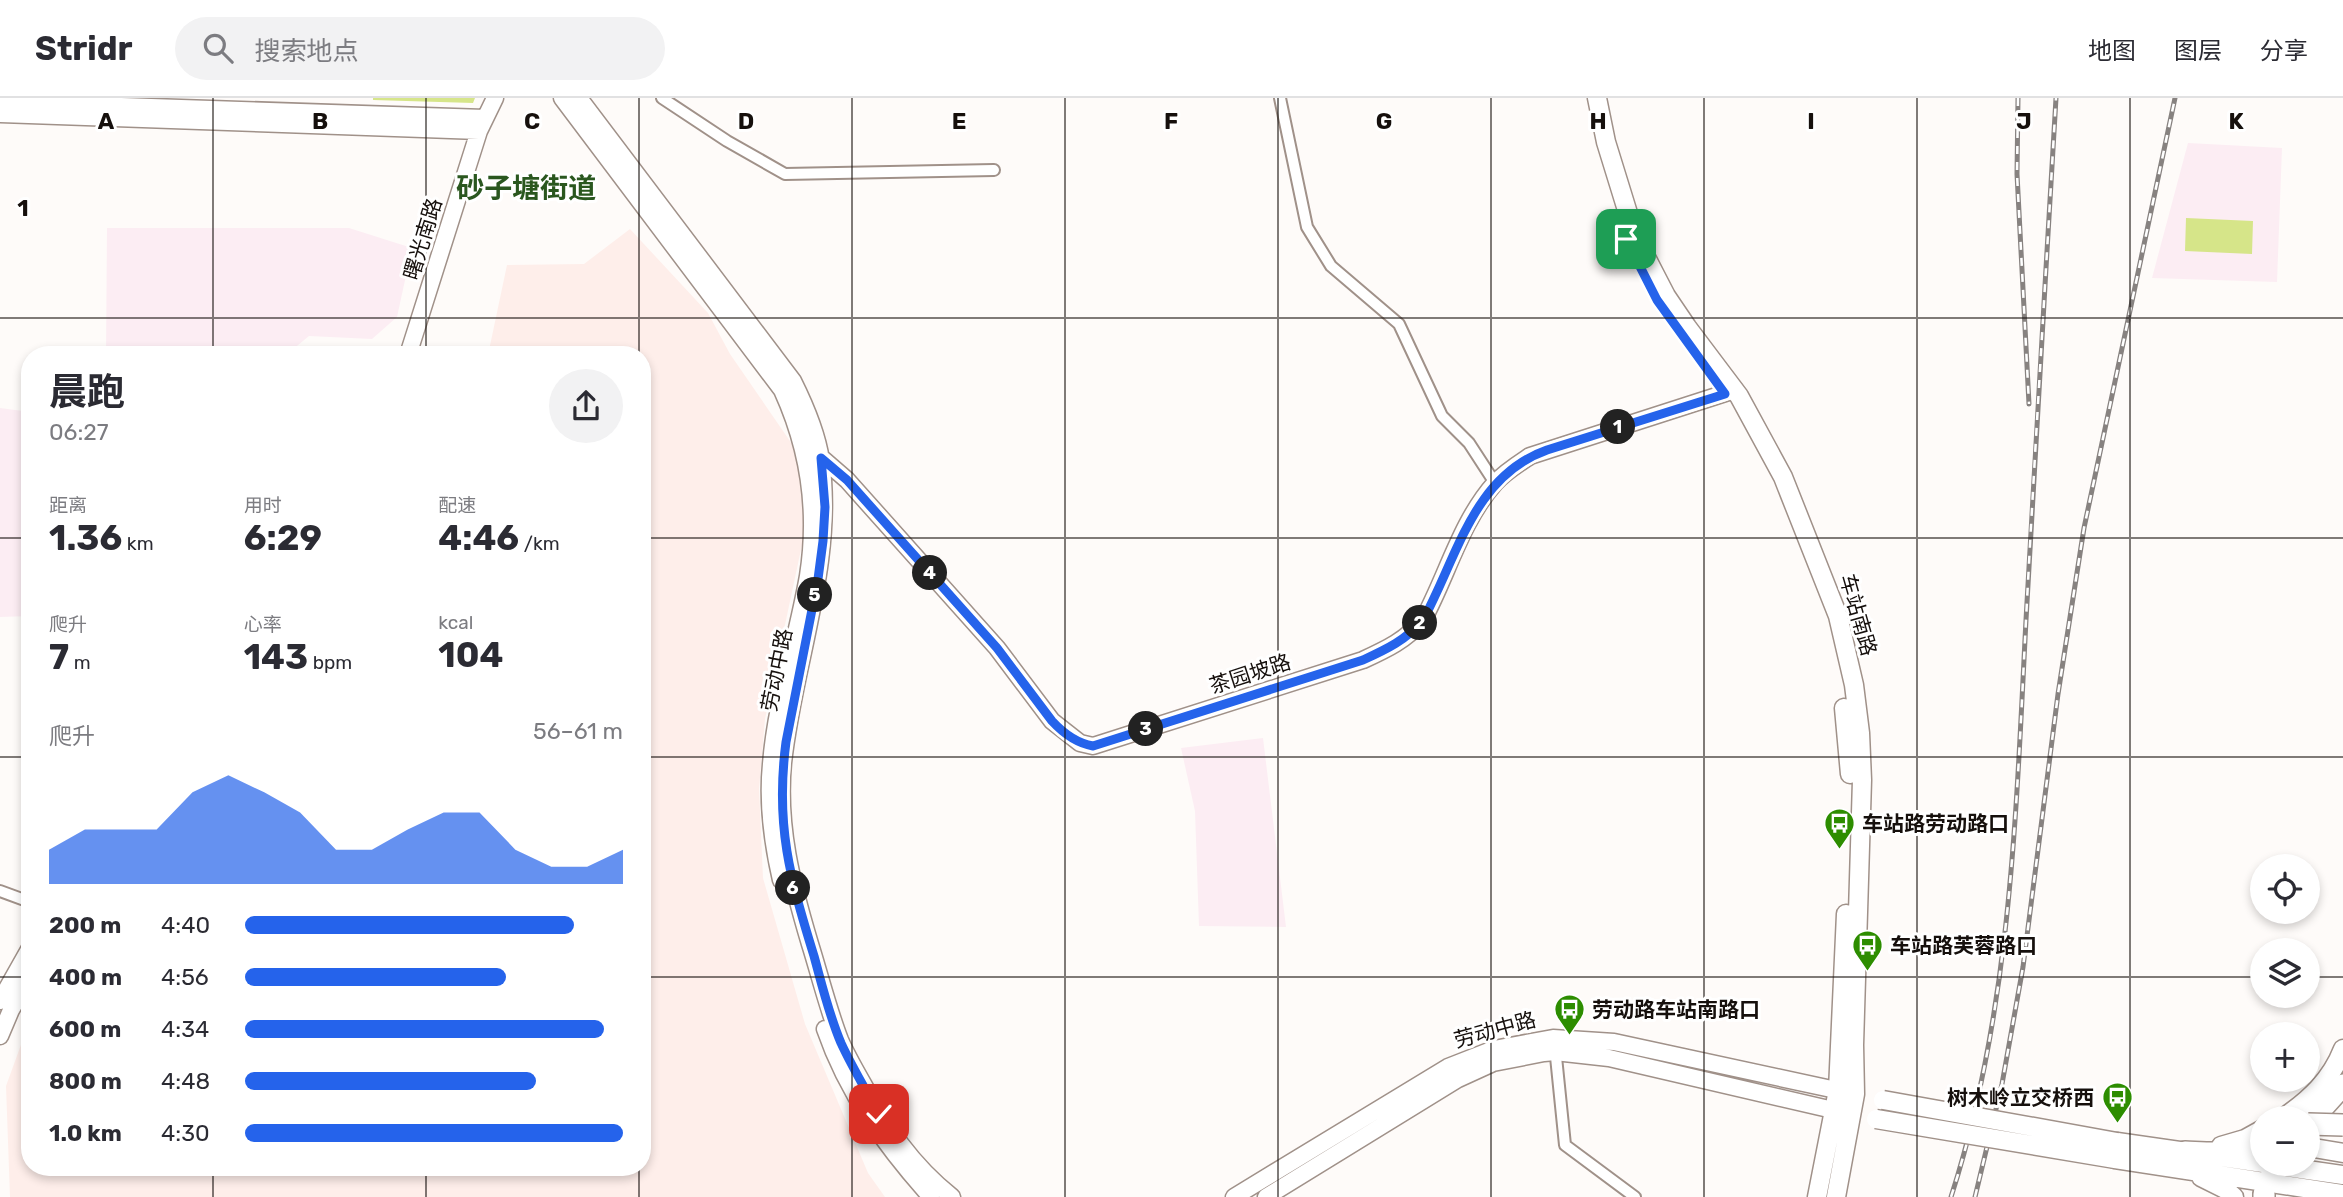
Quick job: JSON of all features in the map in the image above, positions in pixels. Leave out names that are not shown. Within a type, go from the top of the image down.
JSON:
[{"type":"highway","points":[[2320,1110],[2343,1085]]},
{"type":"highway","points":[[2320,1124],[2343,1125]]},
{"type":"highway","points":[[2186,1162],[2250,1151]]},
{"type":"main road","name":"曙光南路","points":[[411,346],[484,98]]},
{"type":"main road","name":"曙光南路","points":[[402,346],[476,125],[495,98]]},
{"type":"main road","name":"劳动中路","points":[[562,98],[782,390],[801,437],[812,509],[811,543],[807,577],[771,764],[769,808],[773,847],[818,1006],[838,1063],[880,1137],[936,1193],[952,1197]]},
{"type":"main road","name":"劳动中路","points":[[579,98],[793,381],[821,458],[825,507],[823,541],[783,766],[785,848],[791,880],[840,1041],[895,1140],[936,1193]]},
{"type":"main road","name":"车站南路","points":[[1589,98],[1598,146],[1626,239],[1657,300],[1730,392]]},
{"type":"main road","name":"车站南路","points":[[1597,98],[1605,142],[1635,236],[1666,296],[1730,392],[1773,481],[1826,617],[1842,689],[1850,779],[1846,1092],[1820,1177],[1817,1197]]},
{"type":"main road","points":[[0,102],[476,125]]},
{"type":"main road","points":[[0,114],[476,125]]},
{"type":"main road","name":"茶园坡路","points":[[801,437],[847,480],[997,648],[1060,731],[1080,743],[1093,746],[1363,660],[1392,647],[1411,634],[1423,620],[1472,517],[1495,483],[1530,456],[1730,392]]},
{"type":"main road","points":[[0,1001],[21,964]]},
{"type":"main road","points":[[0,1036],[21,993]]},
{"type":"main road","name":"劳动中路","points":[[1234,1197],[1448,1067],[1494,1049],[1554,1045],[1614,1042],[2116,1150]]},
{"type":"main road","name":"劳动中路","points":[[1266,1197],[1458,1079],[1493,1063],[1554,1045],[1876,1119],[2116,1150]]},
{"type":"main road","points":[[2298,1106],[2331,1075],[2343,1049]]},
{"type":"main road","name":"车站南路","points":[[1837,1189],[1842,1112]]},
{"type":"main road","points":[[2320,1149],[2343,1153]]},
{"type":"main road","points":[[2116,1150],[2343,1194]]},
{"type":"main road","points":[[2186,1162],[2234,1197]]},
{"type":"main road","points":[[2320,1168],[2343,1175]]},
{"type":"main road","points":[[2290,1185],[2313,1197]]},
{"type":"street","points":[[662,98],[727,141],[785,174],[994,170]]},
{"type":"street","points":[[1280,98],[1307,228],[1331,266],[1399,324],[1442,416],[1469,443],[1495,483]]},
{"type":"street","points":[[0,891],[21,899]]},
{"type":"street","points":[[1554,1045],[1564,1145],[1635,1197]]},
{"type":"shaded area","points":[[2188,143],[2282,148],[2277,282],[2152,278]]},
{"type":"shaded area","points":[[107,228],[349,228],[412,248],[397,317],[372,339],[309,336],[297,346],[106,346]]},
{"type":"shaded area","points":[[630,229],[708,313],[730,354],[792,444],[803,487],[803,540],[765,719],[759,789],[763,878],[805,1024],[868,1173],[885,1197],[10,1197],[6,1086],[21,1045],[21,1176],[651,1176],[651,346],[490,346],[507,265],[584,264]]},
{"type":"shaded area","points":[[0,408],[21,411],[21,616],[0,617]]},
{"type":"shaded area","points":[[1263,738],[1286,927],[1199,926],[1195,811],[1181,748]]},
{"type":"green space","points":[[373,98],[475,98],[473,103]]},
{"type":"green space","points":[[2186,218],[2253,221],[2252,254],[2185,251]]},
{"type":"railway","points":[[2018,98],[2017,174],[2029,404]]},
{"type":"railway","points":[[1951,1197],[1987,1056],[2014,838],[2056,98]]},
{"type":"railway","points":[[1975,1197],[2002,1084],[2023,967],[2058,694],[2084,528],[2175,98]]},
{"type":"place","name":"车站路劳动路口","points":[[1839,851]]},
{"type":"place","name":"车站路芙蓉路口","points":[[1867,973]]},
{"type":"place","name":"劳动路车站南路口","points":[[1569,1037]]},
{"type":"place","name":"树木岭立交桥西","points":[[2117,1125]]},
{"type":"district","name":"砂子塘街道","points":[[526,188]]},
{"type":"route","points":[[879,1114],[840,1041],[791,880],[783,827],[783,766],[786,742],[823,541],[825,507],[821,458],[847,480],[997,648],[1060,731],[1080,743],[1093,746],[1363,660],[1392,647],[1411,634],[1423,620],[1472,517],[1495,483],[1512,468],[1530,456],[1547,450],[1725,394],[1657,300],[1626,239]]}]
